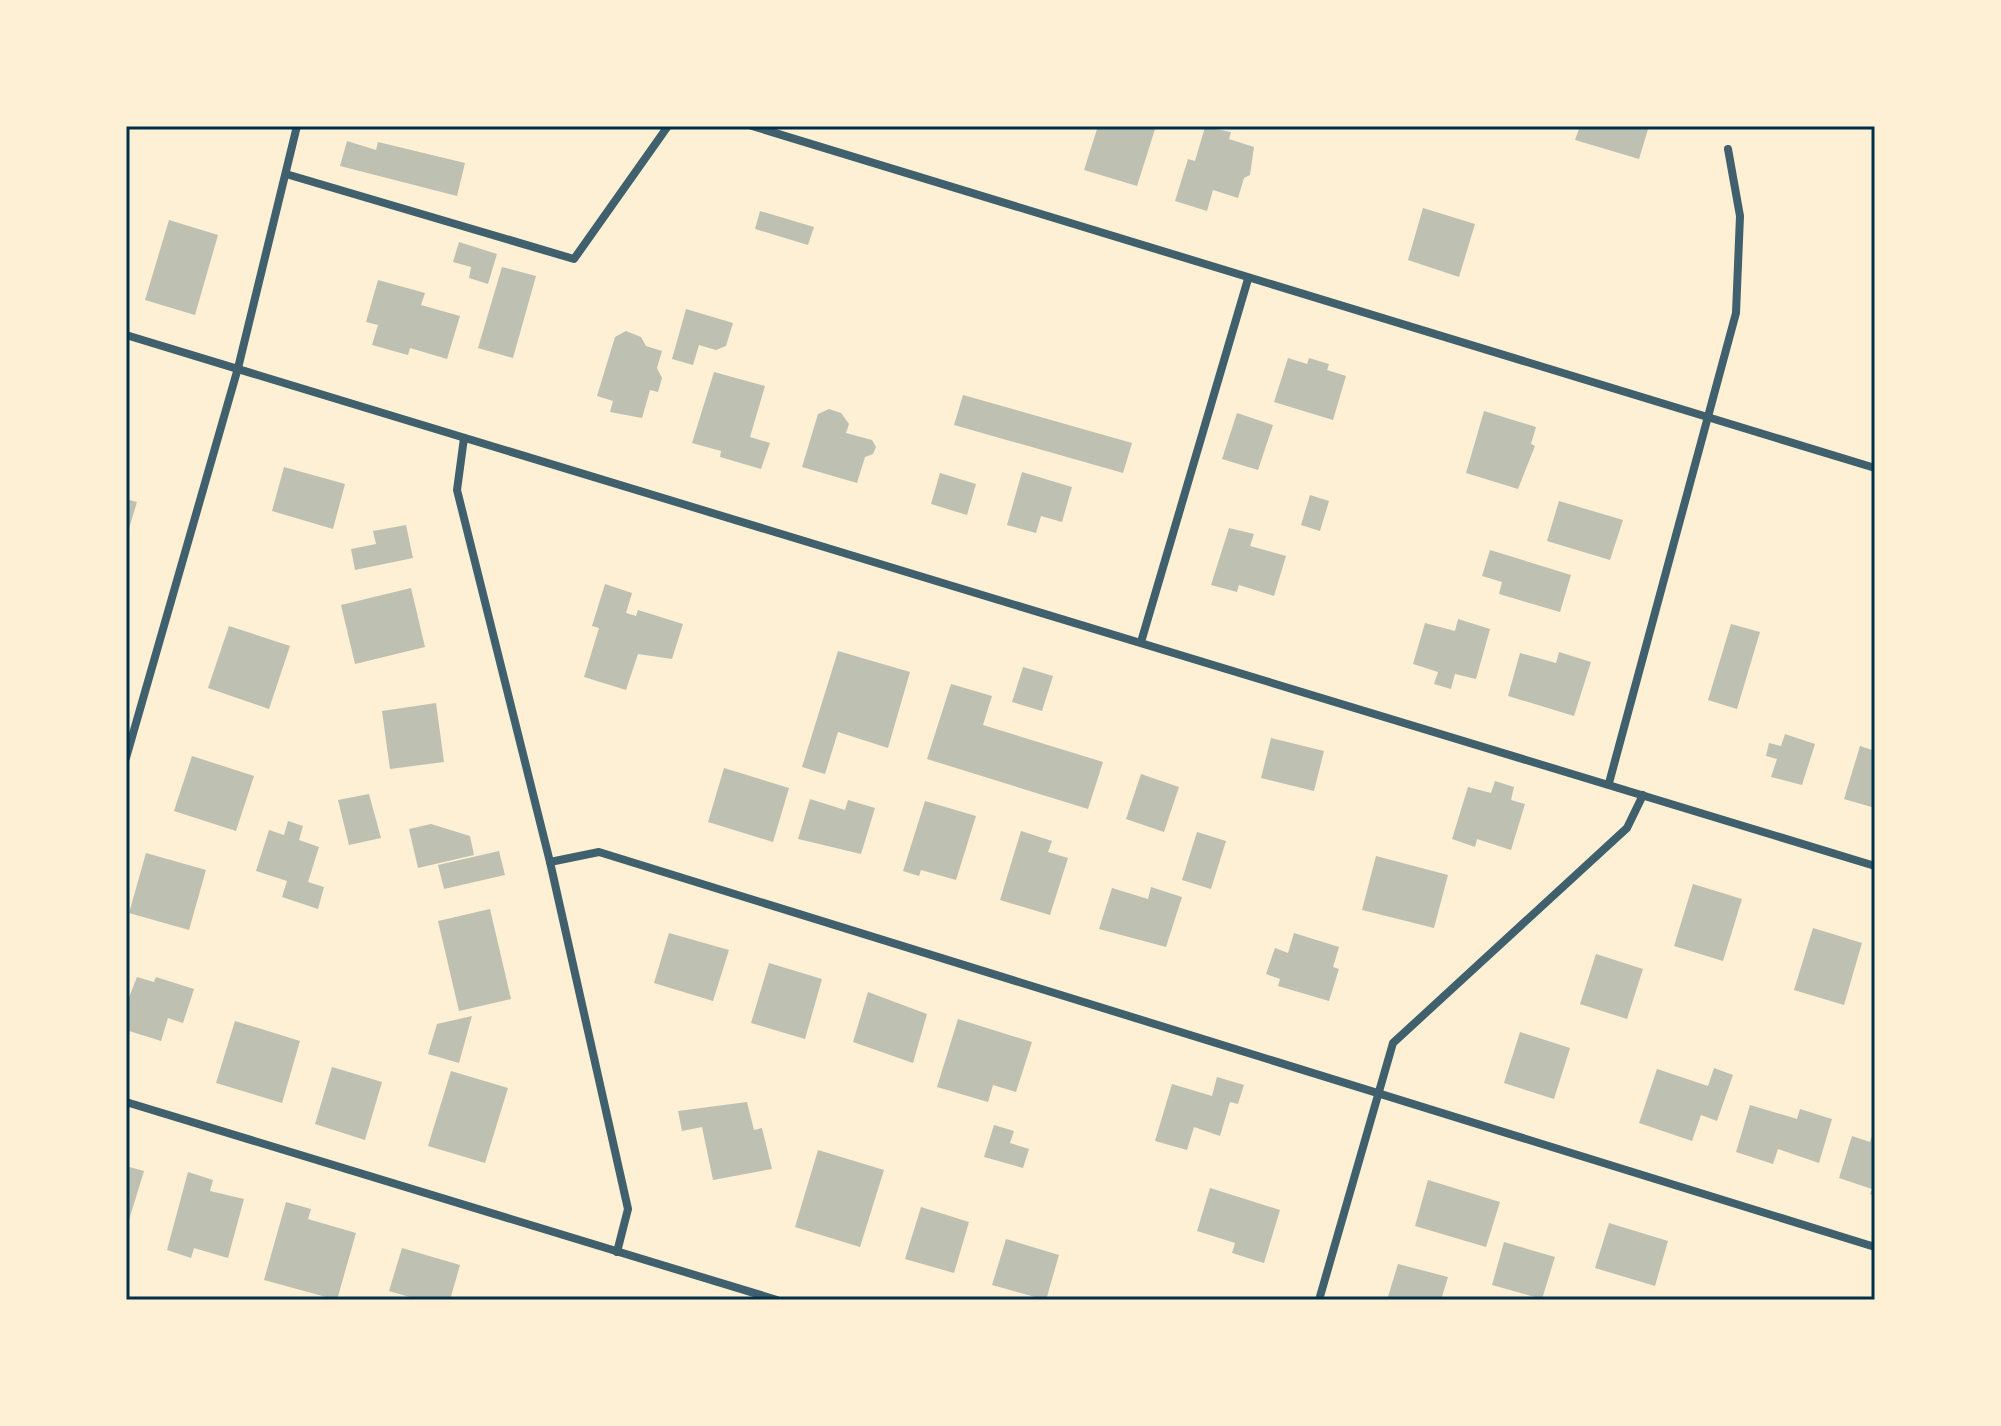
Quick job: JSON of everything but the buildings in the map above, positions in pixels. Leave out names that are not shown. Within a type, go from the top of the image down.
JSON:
[{"type":"street","points":[[126,758],[238,368],[297,126]]},
{"type":"street","points":[[286,174],[574,259],[668,126]]},
{"type":"street","points":[[752,126],[1875,468]]},
{"type":"street","points":[[1609,783],[1710,419],[1736,313],[1740,216],[1728,149]]},
{"type":"street","points":[[1141,642],[1248,279]]},
{"type":"street","points":[[126,335],[1875,866]]},
{"type":"street","points":[[464,438],[457,490],[550,862],[628,1209],[617,1252]]},
{"type":"street","points":[[1319,1300],[1393,1043],[1627,828],[1643,795]]},
{"type":"street","points":[[550,862],[599,852],[1875,1247]]},
{"type":"street","points":[[126,1102],[777,1300]]}]
